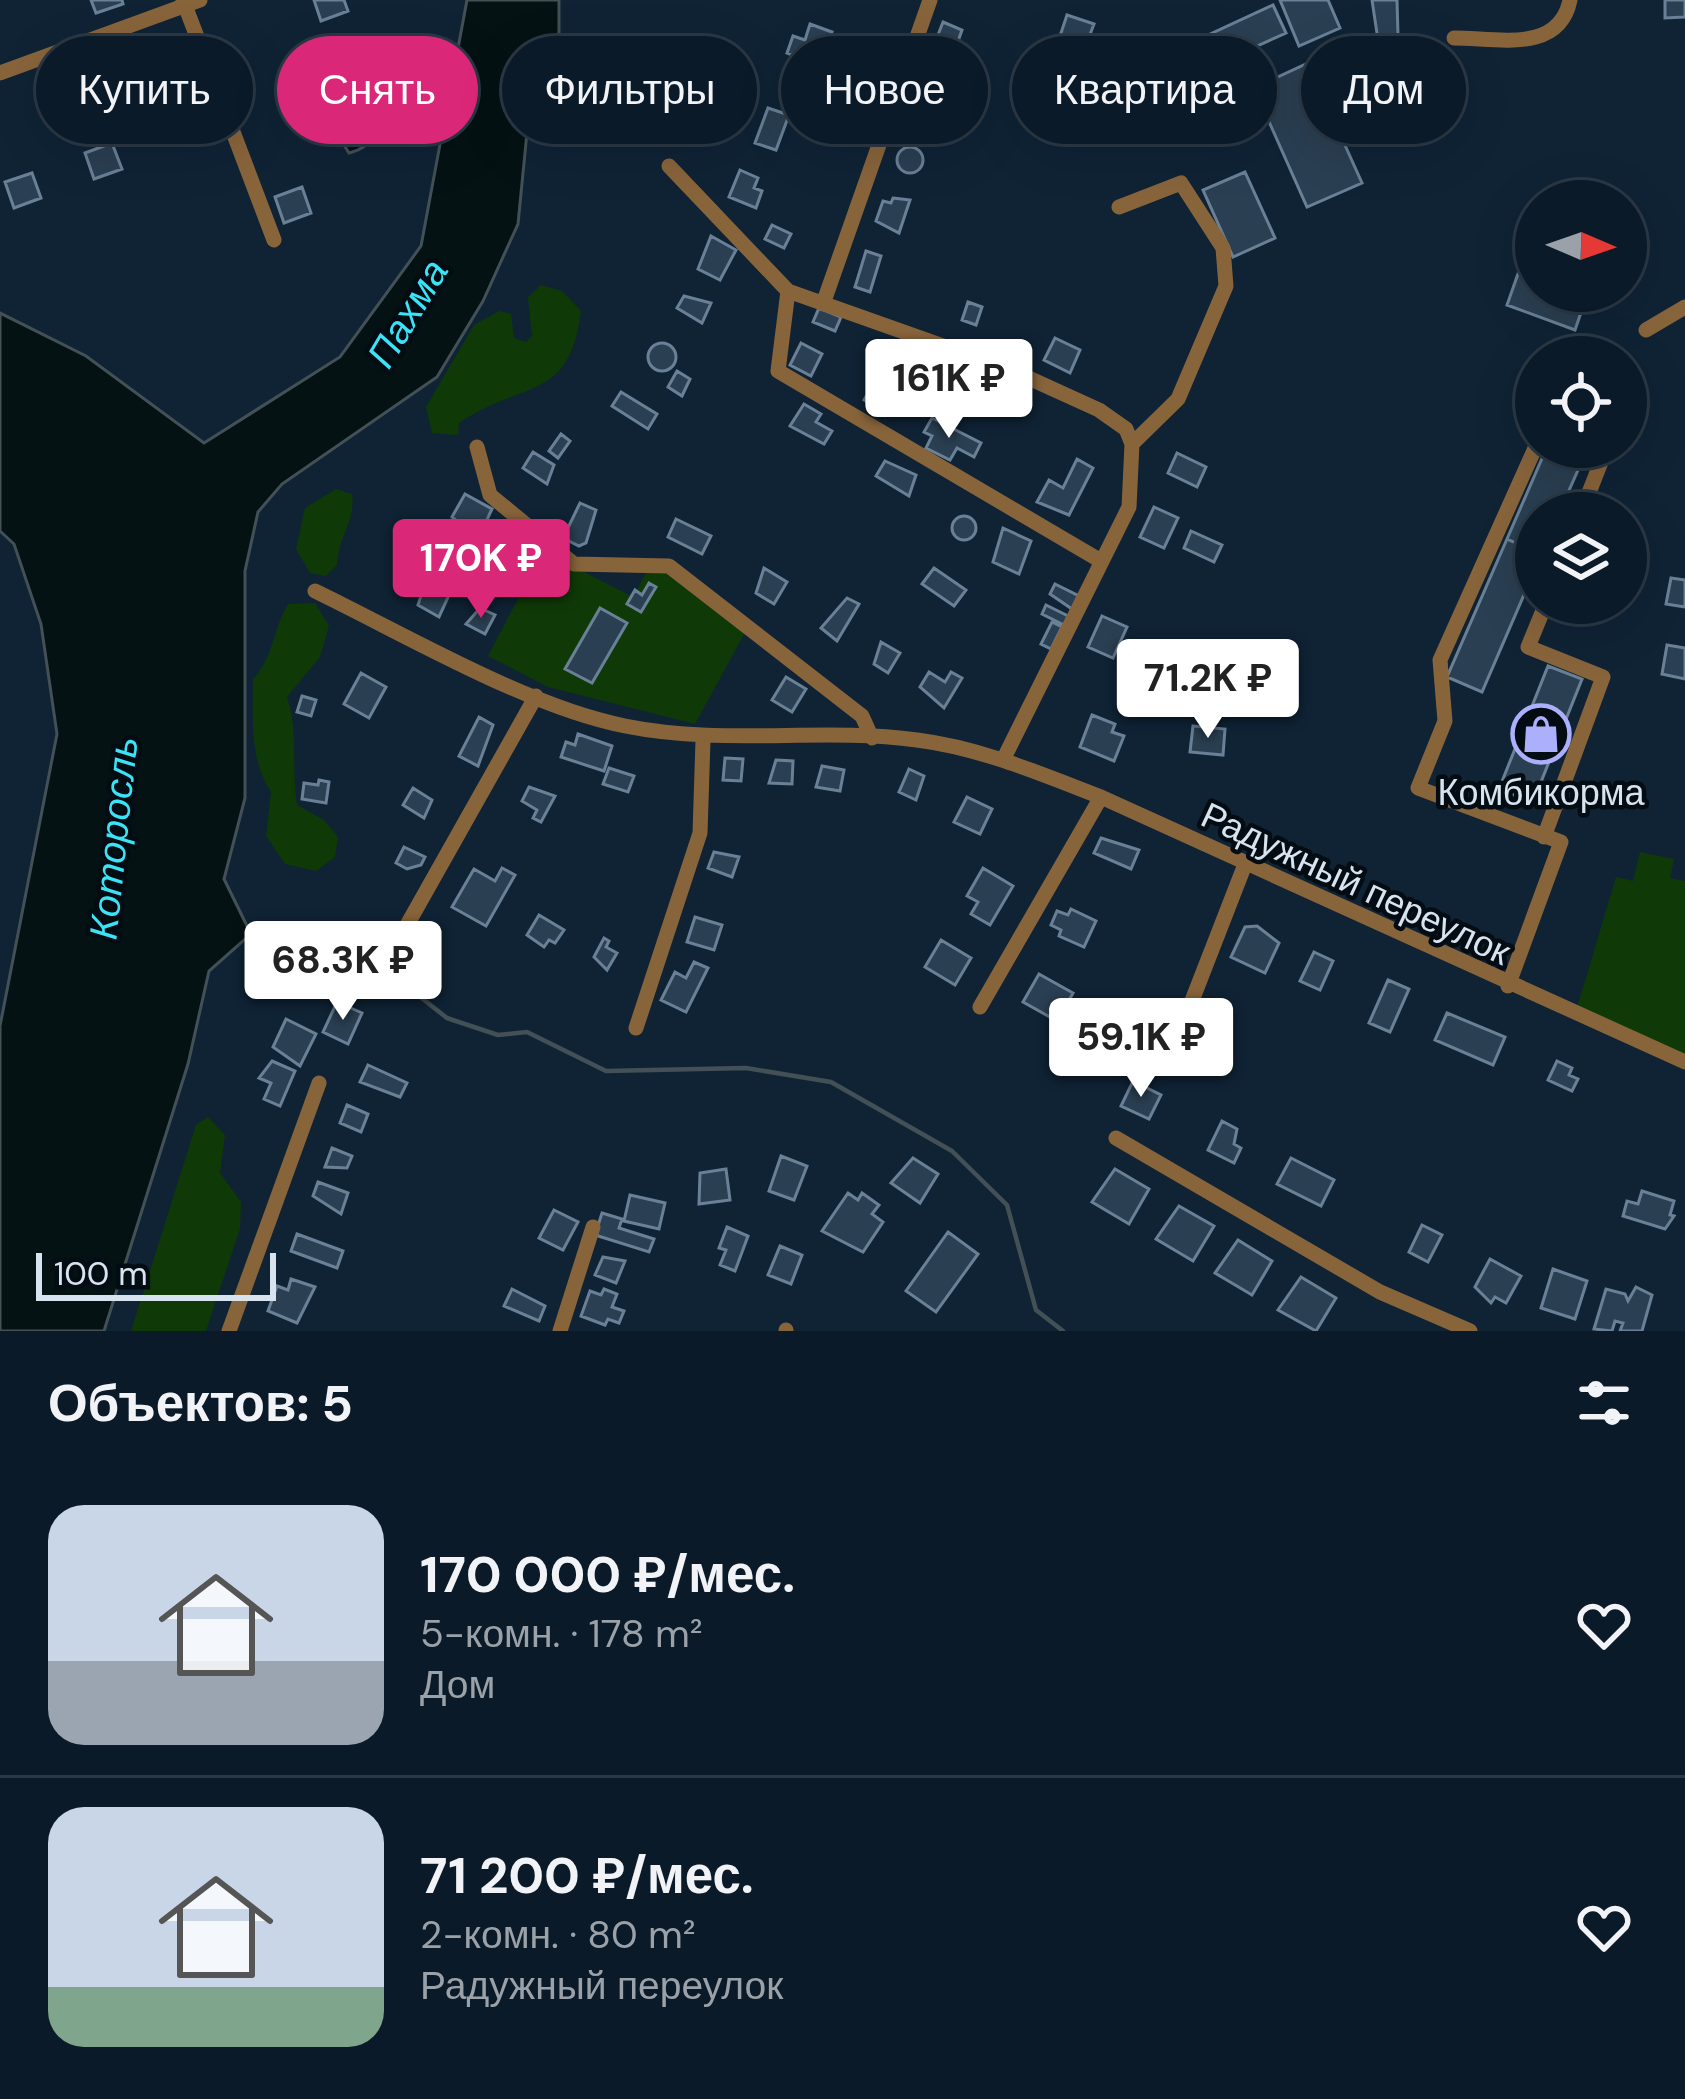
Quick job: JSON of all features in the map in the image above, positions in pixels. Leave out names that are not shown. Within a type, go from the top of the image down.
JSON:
[{"type":"street","points":[[823,304],[930,0]]},
{"type":"street","points":[[1466,38],[1541,38],[1564,22],[1570,0]]},
{"type":"street","points":[[0,73],[189,2],[274,240]]},
{"type":"street","points":[[669,166],[788,291],[1011,370],[1082,402],[1126,429],[1132,444],[1129,508],[1003,760]]},
{"type":"street","points":[[1119,207],[1181,183],[1223,248],[1226,286],[1178,399],[1132,444]]},
{"type":"street","points":[[788,291],[778,371],[1100,561]]},
{"type":"street","points":[[1646,331],[1685,307]]},
{"type":"street","points":[[477,447],[490,495],[574,564],[669,566],[862,716],[872,738]]},
{"type":"street","points":[[1508,986],[1561,842],[1418,788],[1445,721],[1440,660],[1526,468]]},
{"type":"street","name":"Радужный переулок","points":[[315,591],[536,696],[620,725],[703,740],[872,738],[953,746],[1003,760],[1101,797],[1244,867],[1685,1062]]},
{"type":"street","points":[[1537,624],[1528,647],[1604,677],[1544,837]]},
{"type":"street","points":[[393,950],[536,696]]},
{"type":"street","points":[[636,1028],[700,833],[703,740]]},
{"type":"street","points":[[980,1007],[1101,797]]},
{"type":"street","points":[[1187,1011],[1244,867]]},
{"type":"street","points":[[229,1331],[319,1083]]},
{"type":"street","points":[[1116,1138],[1380,1292],[1470,1331]]},
{"type":"street","points":[[560,1331],[593,1227]]},
{"type":"green space","points":[[541,285],[562,291],[581,311],[566,361],[539,385],[459,423],[458,435],[432,433],[426,407],[474,325],[499,311],[511,314],[514,338],[526,342],[532,336],[528,297]]},
{"type":"green space","points":[[336,489],[352,494],[353,504],[337,565],[326,576],[310,573],[296,549],[305,508]]},
{"type":"green space","points":[[543,551],[633,597],[647,571],[680,573],[747,629],[695,724],[548,687],[488,656]]},
{"type":"green space","points":[[315,603],[329,626],[320,657],[287,697],[297,805],[324,820],[338,837],[335,857],[316,871],[285,864],[266,836],[271,792],[256,752],[253,708],[253,679],[266,661],[288,604]]},
{"type":"green space","points":[[1640,852],[1674,859],[1670,878],[1685,881],[1685,1056],[1577,1008],[1616,877],[1633,881]]},
{"type":"green space","points":[[208,1117],[225,1135],[220,1173],[241,1202],[240,1229],[206,1331],[131,1331],[196,1125]]},
{"type":"water","points":[[467,0],[559,0],[559,36],[502,36],[502,144],[526,144],[518,224],[483,301],[437,377],[282,484],[258,512],[245,571],[245,798],[224,879],[251,934],[209,971],[188,1064],[104,1331],[0,1331],[0,1026],[57,734],[41,624],[14,544],[0,531],[0,313],[86,356],[204,443],[340,357],[421,246],[440,144],[478,144],[478,36],[460,36]]},
{"type":"water","points":[[343,144],[368,144],[359,149],[349,153]]},
{"type":"building","points":[[91,0],[122,0],[123,4],[96,13]]},
{"type":"building","points":[[314,0],[344,0],[348,11],[321,21]]},
{"type":"building","points":[[1280,0],[1328,0],[1340,28],[1322,36],[1301,36],[1299,46]]},
{"type":"building","points":[[1372,0],[1397,0],[1398,36],[1377,36]]},
{"type":"building","points":[[1665,0],[1685,0],[1685,17],[1665,18]]},
{"type":"building","points":[[1273,5],[1286,33],[1277,37],[1206,36]]},
{"type":"building","points":[[1067,15],[1094,24],[1089,36],[1060,36]]},
{"type":"building","points":[[943,22],[962,30],[960,36],[938,36]]},
{"type":"building","points":[[810,24],[832,32],[831,36],[806,36]]},
{"type":"building","points":[[1301,66],[1301,144],[1344,144],[1362,183],[1307,207],[1277,140],[1277,77]]},
{"type":"building","points":[[768,108],[781,112],[776,150],[757,144]]},
{"type":"building","points":[[112,144],[122,169],[94,179],[85,153]]},
{"type":"building","points":[[910,147],[923,160],[910,173],[897,160]]},
{"type":"building","points":[[740,170],[758,178],[754,188],[762,191],[756,208],[729,197]]},
{"type":"building","points":[[1245,172],[1275,238],[1233,257],[1203,190]]},
{"type":"building","points":[[32,173],[41,198],[14,208],[5,182]]},
{"type":"building","points":[[302,187],[311,213],[284,223],[275,197]]},
{"type":"building","points":[[893,198],[910,200],[899,233],[876,221],[883,201],[891,203]]},
{"type":"building","points":[[772,225],[791,234],[784,248],[765,239]]},
{"type":"building","points":[[711,236],[736,250],[720,280],[698,269]]},
{"type":"building","points":[[866,251],[881,256],[870,292],[855,287]]},
{"type":"building","points":[[1515,282],[1515,308],[1507,305]]},
{"type":"building","points":[[684,296],[711,303],[702,323],[677,308]]},
{"type":"building","points":[[968,302],[982,307],[976,325],[962,320]]},
{"type":"building","points":[[819,308],[841,317],[835,331],[813,322]]},
{"type":"building","points":[[1526,312],[1581,312],[1575,330]]},
{"type":"building","points":[[1055,338],[1080,350],[1070,373],[1044,360]]},
{"type":"building","points":[[662,343],[672,347],[676,357],[672,367],[662,371],[652,367],[648,357],[652,347]]},
{"type":"building","points":[[801,343],[822,354],[811,376],[790,365]]},
{"type":"building","points":[[677,371],[690,379],[682,396],[668,387]]},
{"type":"building","points":[[871,388],[886,397],[879,409],[864,400]]},
{"type":"building","points":[[621,392],[657,414],[648,429],[612,406]]},
{"type":"building","points":[[804,404],[821,414],[816,422],[832,431],[824,444],[790,426]]},
{"type":"building","points":[[932,418],[981,443],[974,457],[957,448],[950,460],[926,448],[932,436],[924,432]]},
{"type":"building","points":[[561,434],[570,441],[558,458],[549,451]]},
{"type":"building","points":[[533,452],[554,465],[547,484],[523,468]]},
{"type":"building","points":[[1177,453],[1206,467],[1197,487],[1168,473]]},
{"type":"building","points":[[1077,459],[1093,468],[1069,515],[1037,502],[1049,480],[1063,488]]},
{"type":"building","points":[[885,461],[916,475],[909,496],[876,476]]},
{"type":"building","points":[[1538,468],[1579,468],[1568,492],[1527,492]]},
{"type":"building","points":[[465,494],[492,509],[478,539],[452,517]]},
{"type":"building","points":[[580,503],[596,510],[586,543],[579,546],[563,538]]},
{"type":"building","points":[[1154,507],[1178,518],[1164,548],[1140,537]]},
{"type":"building","points":[[964,516],[976,528],[964,540],[952,528]]},
{"type":"building","points":[[676,519],[711,536],[702,554],[668,537]]},
{"type":"building","points":[[1003,528],[1031,541],[1019,574],[993,562]]},
{"type":"building","points":[[1191,531],[1222,545],[1214,562],[1184,548]]},
{"type":"building","points":[[1507,539],[1515,543],[1515,616],[1482,692],[1447,677]]},
{"type":"building","points":[[442,557],[462,567],[439,617],[418,605],[429,571],[434,574]]},
{"type":"building","points":[[764,568],[787,582],[774,604],[756,593]]},
{"type":"building","points":[[934,568],[966,590],[954,606],[922,584]]},
{"type":"building","points":[[1671,578],[1685,580],[1685,607],[1666,604]]},
{"type":"building","points":[[649,583],[656,587],[641,612],[627,604],[635,590],[642,595]]},
{"type":"building","points":[[1055,584],[1079,596],[1072,609],[1050,594]]},
{"type":"building","points":[[847,598],[859,604],[837,641],[821,628]]},
{"type":"building","points":[[1046,605],[1068,616],[1064,625],[1042,614]]},
{"type":"building","points":[[480,608],[495,615],[485,634],[466,624]]},
{"type":"building","points":[[600,608],[627,623],[592,683],[565,669]]},
{"type":"building","points":[[1102,616],[1127,627],[1113,658],[1088,647]]},
{"type":"building","points":[[1052,622],[1062,627],[1051,649],[1041,644]]},
{"type":"building","points":[[881,642],[900,653],[888,673],[874,664]]},
{"type":"building","points":[[1667,645],[1685,648],[1685,679],[1662,674]]},
{"type":"building","name":"Комбикорма","points":[[1548,666],[1582,679],[1533,802],[1499,789]]},
{"type":"building","points":[[929,672],[945,682],[951,672],[962,678],[944,708],[920,687]]},
{"type":"building","points":[[361,673],[386,687],[369,718],[344,704]]},
{"type":"building","points":[[786,677],[806,689],[792,712],[772,700]]},
{"type":"building","points":[[302,696],[316,700],[311,716],[297,712]]},
{"type":"building","points":[[1092,715],[1115,724],[1112,732],[1124,736],[1114,761],[1080,747]]},
{"type":"building","points":[[479,717],[493,725],[478,766],[459,756]]},
{"type":"building","points":[[1193,726],[1225,729],[1223,755],[1190,752]]},
{"type":"building","points":[[578,734],[612,746],[604,771],[561,757],[566,742],[575,745]]},
{"type":"building","points":[[725,758],[743,759],[741,781],[723,780]]},
{"type":"building","points":[[776,760],[793,761],[792,784],[769,783]]},
{"type":"building","points":[[822,766],[844,770],[840,791],[816,787]]},
{"type":"building","points":[[609,768],[634,776],[628,792],[603,784]]},
{"type":"building","points":[[909,769],[924,776],[916,800],[899,792]]},
{"type":"building","points":[[319,780],[329,782],[326,803],[302,799],[304,783],[318,785]]},
{"type":"building","points":[[529,787],[555,796],[541,822],[533,818],[537,810],[522,801]]},
{"type":"building","points":[[413,788],[432,800],[424,818],[403,805]]},
{"type":"building","points":[[967,797],[992,809],[980,834],[954,822]]},
{"type":"building","points":[[1101,838],[1139,850],[1131,869],[1094,853]]},
{"type":"building","points":[[404,847],[425,857],[421,865],[407,869],[396,863]]},
{"type":"building","points":[[714,852],[739,857],[732,877],[708,868]]},
{"type":"building","points":[[502,868],[515,875],[486,926],[452,907],[474,869],[495,881]]},
{"type":"building","points":[[983,868],[1013,886],[990,925],[971,914],[978,902],[967,896]]},
{"type":"building","points":[[1071,909],[1096,921],[1084,947],[1059,936],[1061,930],[1051,925],[1057,911],[1068,915]]},
{"type":"building","points":[[539,915],[564,930],[555,943],[549,940],[544,947],[527,935]]},
{"type":"building","points":[[695,917],[722,925],[714,950],[687,942]]},
{"type":"building","points":[[1257,926],[1279,943],[1265,973],[1231,957],[1245,927]]},
{"type":"building","points":[[604,938],[609,941],[606,947],[617,953],[607,970],[594,957]]},
{"type":"building","points":[[941,940],[971,958],[955,985],[925,967]]},
{"type":"building","points":[[1314,952],[1333,961],[1320,990],[1300,981]]},
{"type":"building","points":[[694,962],[708,968],[686,1012],[661,1000],[675,972],[686,978]]},
{"type":"building","points":[[1039,974],[1073,993],[1057,1021],[1023,1002]]},
{"type":"building","points":[[1388,980],[1409,989],[1390,1032],[1369,1023]]},
{"type":"building","points":[[337,1002],[362,1013],[348,1044],[323,1032]]},
{"type":"building","points":[[1447,1013],[1505,1037],[1493,1065],[1435,1040]]},
{"type":"building","points":[[286,1019],[316,1034],[300,1066],[273,1047]]},
{"type":"building","points":[[272,1061],[295,1071],[280,1106],[264,1099],[271,1083],[259,1078]]},
{"type":"building","points":[[1557,1061],[1572,1068],[1569,1075],[1578,1079],[1572,1091],[1548,1080]]},
{"type":"building","points":[[368,1065],[407,1083],[400,1097],[360,1082]]},
{"type":"building","points":[[1133,1081],[1161,1095],[1149,1119],[1121,1106]]},
{"type":"building","points":[[347,1105],[368,1114],[361,1132],[340,1123]]},
{"type":"building","points":[[1222,1121],[1237,1129],[1234,1144],[1241,1148],[1234,1163],[1208,1150]]},
{"type":"building","points":[[332,1148],[352,1156],[347,1168],[325,1167]]},
{"type":"building","points":[[781,1156],[807,1166],[794,1200],[769,1191]]},
{"type":"building","points":[[913,1158],[938,1174],[920,1203],[891,1183]]},
{"type":"building","points":[[1291,1158],[1334,1180],[1321,1206],[1277,1184]]},
{"type":"building","points":[[726,1169],[730,1200],[699,1204],[700,1173]]},
{"type":"building","points":[[1115,1169],[1149,1189],[1129,1224],[1092,1202]]},
{"type":"building","points":[[318,1182],[348,1193],[341,1214],[313,1196]]},
{"type":"building","points":[[1642,1191],[1674,1201],[1670,1215],[1674,1216],[1665,1229],[1623,1216],[1627,1201],[1638,1204]]},
{"type":"building","points":[[848,1193],[858,1200],[862,1193],[879,1205],[872,1214],[883,1222],[863,1252],[822,1231]]},
{"type":"building","points":[[630,1195],[665,1203],[659,1229],[624,1221]]},
{"type":"building","points":[[1179,1206],[1214,1226],[1193,1261],[1156,1239]]},
{"type":"building","points":[[554,1210],[578,1222],[563,1250],[539,1238]]},
{"type":"building","points":[[602,1213],[622,1219],[619,1228],[654,1239],[649,1252],[595,1235]]},
{"type":"building","points":[[1422,1225],[1442,1235],[1428,1262],[1409,1252]]},
{"type":"building","points":[[727,1227],[748,1236],[735,1271],[720,1265],[726,1250],[719,1248]]},
{"type":"building","points":[[948,1232],[978,1254],[936,1312],[906,1291]]},
{"type":"building","points":[[297,1234],[343,1251],[337,1268],[291,1251]]},
{"type":"building","points":[[1238,1240],[1272,1261],[1252,1295],[1215,1273]]},
{"type":"building","points":[[780,1246],[802,1255],[791,1284],[768,1275]]},
{"type":"building","points":[[603,1257],[625,1261],[616,1283],[595,1275]]},
{"type":"building","points":[[1490,1259],[1521,1276],[1506,1303],[1495,1297],[1491,1303],[1475,1287]]},
{"type":"building","points":[[1553,1269],[1587,1281],[1575,1319],[1541,1308]]},
{"type":"building","points":[[1301,1277],[1336,1298],[1316,1331],[1278,1310]]},
{"type":"building","points":[[291,1279],[315,1287],[297,1323],[268,1311],[277,1286],[288,1290]]},
{"type":"building","points":[[1636,1287],[1652,1295],[1642,1331],[1620,1331],[1623,1323],[1615,1321],[1612,1331],[1594,1329],[1606,1289],[1625,1294],[1628,1301]]},
{"type":"building","points":[[512,1289],[545,1306],[539,1321],[504,1306]]},
{"type":"building","points":[[604,1289],[617,1294],[612,1307],[624,1311],[619,1323],[608,1319],[605,1325],[581,1316],[590,1291],[601,1295]]},
{"type":"waterway","points":[[247,934],[322,936],[363,952],[447,1018],[498,1035],[527,1032],[606,1071],[746,1068],[831,1082],[952,1151],[1007,1205],[1036,1310],[1063,1331]]},
{"type":"place","name":"Комбикорма","points":[[1541,734]]},
{"type":"water label","name":"Пахма","points":[[407,313]]},
{"type":"water label","name":"Которосль","points":[[113,838]]}]
